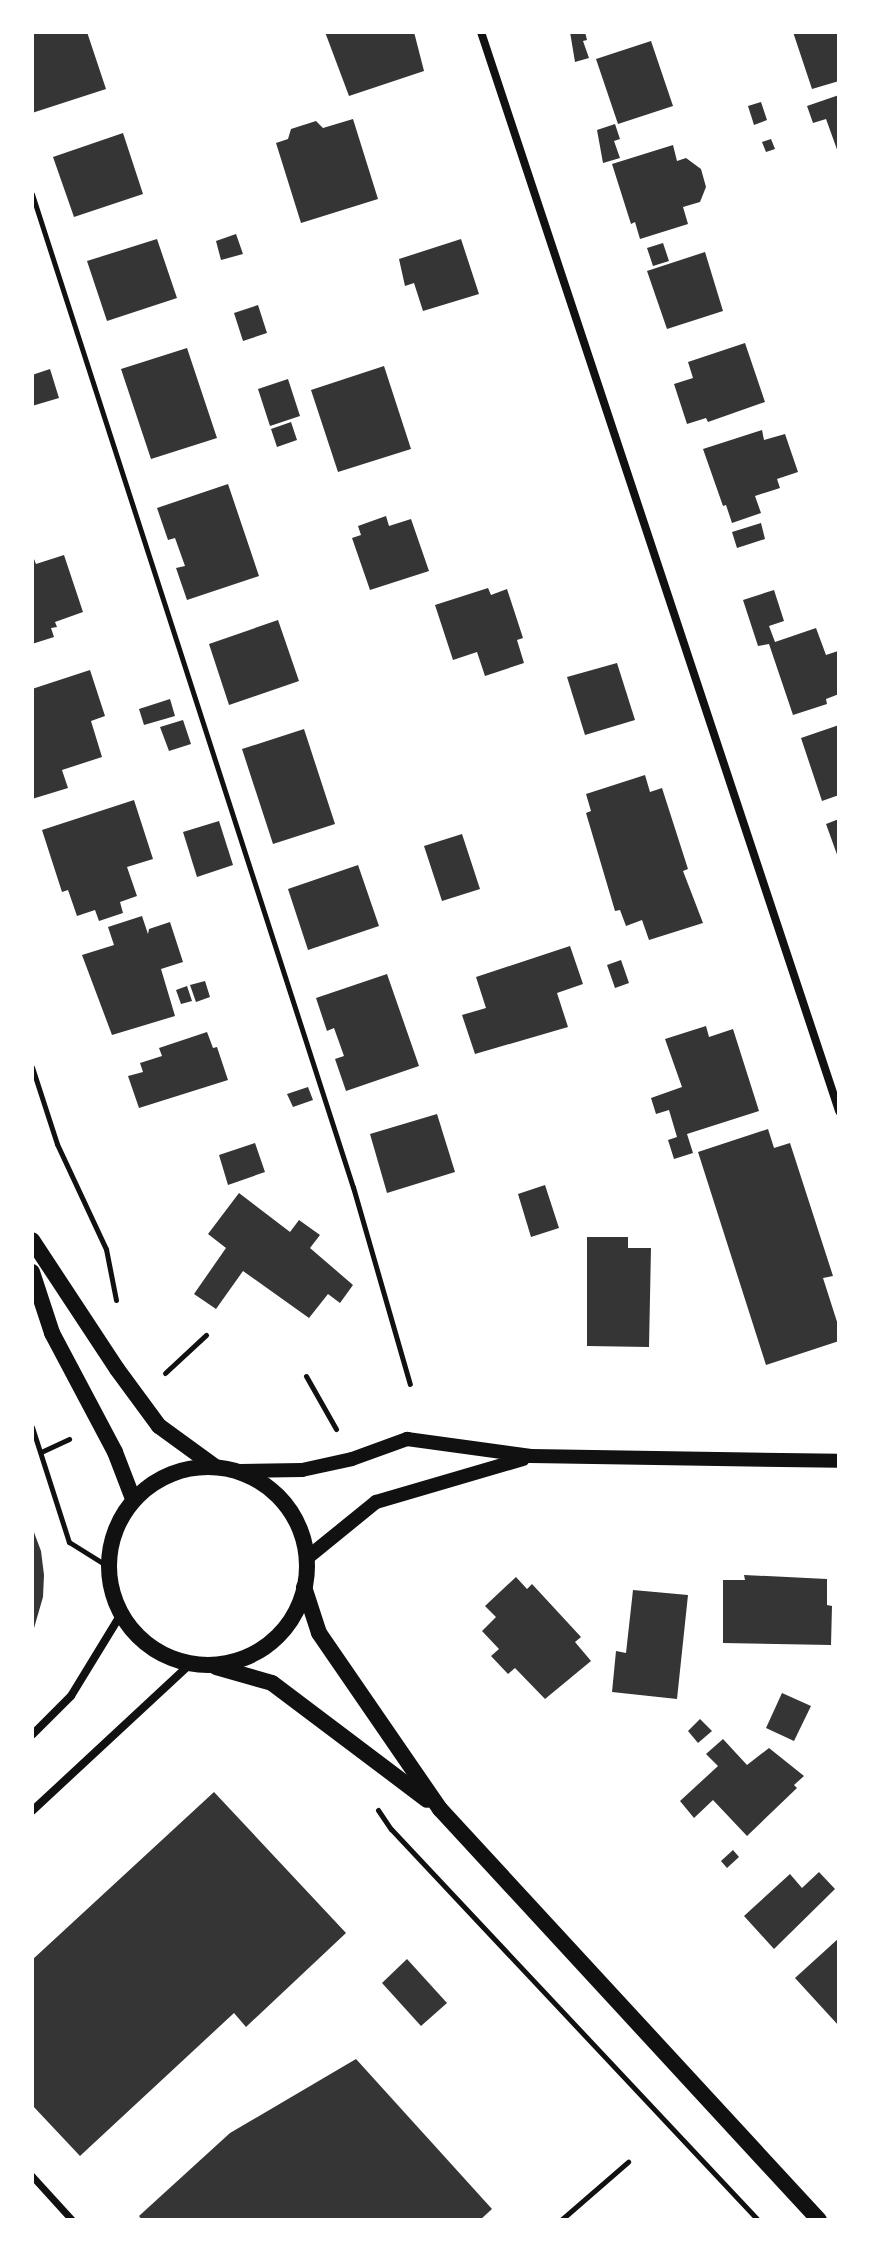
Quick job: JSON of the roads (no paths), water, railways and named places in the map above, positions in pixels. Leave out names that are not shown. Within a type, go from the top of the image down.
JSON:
[{"type":"main road","points":[[32,1240],[117,1369],[159,1426],[214,1466]]},
{"type":"main road","points":[[32,1272],[52,1333],[115,1452],[133,1499]]},
{"type":"main road","points":[[199,1664],[241,1658],[271,1642],[287,1625],[304,1587],[307,1558],[290,1509],[263,1482],[240,1471],[214,1466],[172,1472],[133,1499],[117,1524],[109,1567],[121,1614],[143,1641],[163,1656],[272,1683],[440,1809]]},
{"type":"main road","points":[[304,1587],[319,1633],[440,1809],[819,2220]]},
{"type":"street","points":[[481,32],[839,1111]]},
{"type":"street","points":[[240,1471],[302,1470],[352,1459],[407,1439],[531,1456],[839,1461]]},
{"type":"street","points":[[307,1558],[376,1502],[531,1456]]},
{"type":"street","points":[[32,1735],[71,1696],[121,1614]]},
{"type":"street","points":[[32,1811],[199,1664]]},
{"type":"street","points":[[32,2176],[72,2220]]}]
